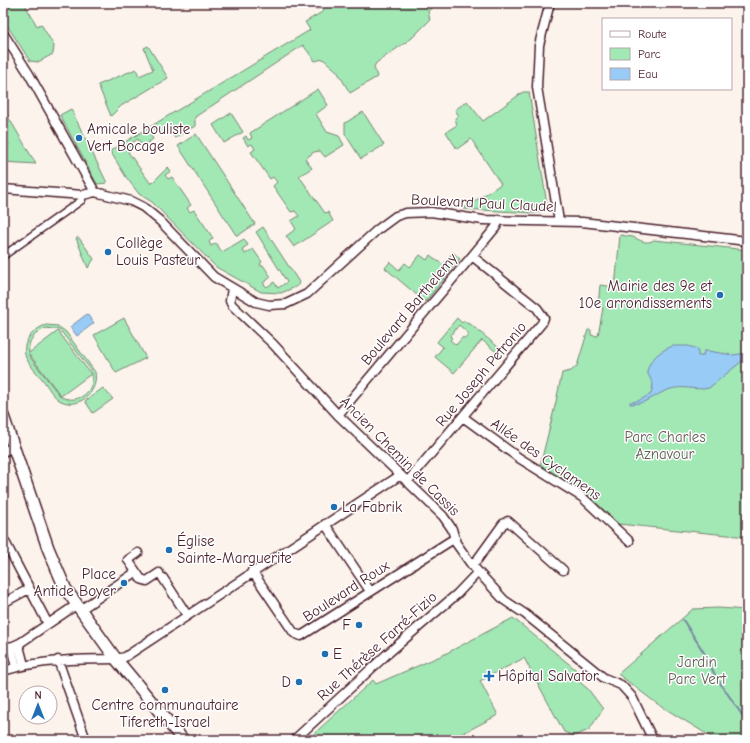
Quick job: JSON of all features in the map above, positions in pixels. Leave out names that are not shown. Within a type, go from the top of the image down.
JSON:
[{"type":"street","points":[[314,3],[319,3]]},
{"type":"street","points":[[550,3],[539,45],[537,87],[559,221]]},
{"type":"street","points":[[3,33],[29,74],[95,192]]},
{"type":"street","name":"Boulevard Paul Claudel","points":[[3,189],[83,195],[95,192],[131,201],[151,212],[214,277],[256,302],[269,305],[286,304],[295,301],[312,289],[381,226],[396,216],[406,213],[432,212],[483,220],[559,221],[747,241]]},
{"type":"street","points":[[3,256],[82,200]]},
{"type":"street","name":"Boulevard Barthelemy","points":[[338,415],[496,227],[499,220]]},
{"type":"street","name":"Rue Joseph Petronio","points":[[407,482],[542,323],[544,318],[537,308],[472,256]]},
{"type":"street","name":"Ancien Chemin de Cassis","points":[[232,288],[230,301],[232,305],[273,344],[338,415],[443,516],[455,538],[456,543],[471,564],[504,600],[525,614],[604,678],[621,686],[629,693],[653,740]]},
{"type":"street","points":[[3,416],[5,430],[13,447],[55,565],[65,588],[116,659],[183,740]]},
{"type":"street","name":"Allée des Cyclamens","points":[[463,417],[518,458],[582,497],[629,541]]},
{"type":"street","points":[[3,452],[13,447]]},
{"type":"street","points":[[3,671],[24,665],[58,660],[116,659],[125,657],[400,476]]},
{"type":"street","points":[[471,564],[477,560],[503,524],[508,521],[563,570]]},
{"type":"street","points":[[325,524],[370,591]]},
{"type":"street","points":[[3,538],[28,589],[48,624]]},
{"type":"street","name":"Boulevard Roux","points":[[252,572],[298,636],[303,636],[370,591],[455,538]]},
{"type":"street","points":[[138,553],[128,560],[136,572],[144,581],[161,576],[187,615]]},
{"type":"street","points":[[16,667],[7,646],[20,643],[48,624],[136,572]]},
{"type":"street","name":"Rue Thérèse Farré-Fizio","points":[[294,740],[386,655],[457,594],[478,572]]},
{"type":"street","points":[[3,602],[28,589]]},
{"type":"street","points":[[20,643],[19,646],[24,665]]},
{"type":"street","points":[[58,660],[86,740]]},
{"type":"green space","points":[[3,3],[24,3],[37,26],[41,24],[54,46],[53,54],[38,62],[30,61],[3,19]]},
{"type":"green space","points":[[324,3],[437,3],[428,11],[430,20],[412,38],[376,63],[374,67],[377,77],[350,93],[337,71],[323,59],[315,61],[303,45],[195,117],[195,126],[175,138],[169,130],[159,135],[154,128],[149,131],[153,139],[142,147],[138,139],[132,143],[134,147],[128,152],[151,184],[168,167],[171,171],[165,175],[168,179],[172,177],[191,205],[187,208],[190,212],[194,210],[213,238],[209,242],[211,246],[216,243],[222,252],[244,239],[248,245],[242,249],[245,254],[253,249],[262,262],[260,264],[261,266],[263,265],[271,277],[263,283],[267,287],[274,282],[278,288],[287,282],[256,232],[263,227],[299,282],[298,286],[281,293],[261,292],[216,267],[152,202],[139,194],[126,177],[110,151],[310,30],[305,22],[324,11],[320,6]]},
{"type":"green space","points":[[148,46],[168,78],[121,106],[111,116],[98,85],[136,69],[139,76],[153,70],[144,48]]},
{"type":"green space","points":[[318,89],[328,105],[316,114],[327,132],[339,136],[344,145],[325,157],[320,151],[314,152],[305,159],[312,168],[299,176],[325,213],[328,212],[333,221],[294,247],[286,236],[296,229],[291,221],[299,216],[295,211],[291,212],[273,186],[277,182],[273,177],[270,179],[251,152],[255,149],[252,144],[248,146],[243,138],[246,136],[248,140],[252,138],[250,133]]},
{"type":"green space","points":[[523,92],[529,92],[547,204],[540,212],[534,213],[463,209],[501,184],[471,139],[457,149],[446,132],[457,125],[455,118],[459,116],[455,110],[467,101],[483,121]]},
{"type":"green space","points":[[3,108],[36,164],[3,162],[3,150],[9,145],[3,136]]},
{"type":"green space","name":"Amicale bouliste Vert Bocage","points":[[71,109],[107,183],[97,184],[60,115]]},
{"type":"green space","points":[[363,112],[384,145],[361,159],[345,134],[345,123]]},
{"type":"green space","points":[[231,113],[243,132],[224,143],[213,125]]},
{"type":"green space","points":[[196,134],[255,224],[239,235],[236,235],[178,146]]},
{"type":"green space","name":"Parc Charles Aznavour","points":[[620,235],[633,237],[646,242],[654,240],[747,250],[747,537],[618,524],[585,492],[540,466],[562,373],[571,371],[577,366],[588,330],[591,330],[591,335],[598,336],[603,308],[598,306],[600,285],[615,287]]},
{"type":"green space","points":[[76,238],[79,238],[94,259],[88,268]]},
{"type":"green space","points":[[453,252],[460,259],[425,302],[385,268],[390,262],[399,270],[405,263],[410,267],[420,255],[427,260],[430,255],[443,265]]},
{"type":"green space","points":[[124,318],[146,358],[116,373],[94,335]]},
{"type":"green space","points":[[457,318],[462,323],[464,321],[468,324],[469,323],[504,352],[501,356],[482,340],[454,373],[435,357],[443,347],[437,342]],"holes":[[[459,325],[469,334],[465,339],[463,337],[456,345],[450,340],[452,338],[450,336]]]},
{"type":"green space","points":[[46,325],[58,326],[66,332],[95,372],[94,386],[87,397],[81,401],[68,403],[58,399],[51,392],[26,358],[26,342],[32,333]],"holes":[[[46,328],[60,330],[91,370],[92,384],[85,394],[75,399],[61,397],[29,356],[29,354],[61,396],[91,374],[58,331],[29,353],[29,344],[38,332]]]},
{"type":"green space","points":[[103,388],[113,399],[93,413],[85,401]]},
{"type":"green space","name":"Jardin Parc Vert","points":[[719,608],[747,610],[747,740],[718,740],[713,738],[656,703],[618,674],[693,609]]},
{"type":"green space","name":"Hôpital Salvator","points":[[513,618],[580,673],[576,679],[588,689],[603,709],[589,730],[574,736],[564,732],[524,658],[480,681],[498,715],[450,740],[307,740],[373,680],[376,684],[445,654]]},
{"type":"water","points":[[87,314],[94,323],[77,336],[70,327]]},
{"type":"water","points":[[673,346],[688,346],[698,349],[698,356],[703,356],[704,351],[708,351],[733,355],[747,353],[747,357],[709,388],[676,388],[637,404],[630,404],[630,402],[638,401],[651,394],[653,384],[647,372],[648,367],[656,356]]},
{"type":"waterway","points":[[683,620],[703,651],[716,677],[747,722]]},
{"type":"place","name":"Amicale bouliste Vert Bocage","points":[[79,138]]},
{"type":"place","name":"Collège Louis Pasteur","points":[[108,252]]},
{"type":"place","name":"Mairie des 9e et 10e arrondissements","points":[[720,295]]},
{"type":"place","name":"La Fabrik","points":[[334,507]]},
{"type":"place","name":"Église Sainte-Marguerite","points":[[169,550]]},
{"type":"place","name":"Place Antide Boyer","points":[[124,583]]},
{"type":"place","name":"F","points":[[359,625]]},
{"type":"place","name":"E","points":[[325,654]]},
{"type":"place","name":"Hôpital Salvator","points":[[489,676]]},
{"type":"place","name":"D","points":[[299,682]]},
{"type":"place","name":"Centre communautaire Tifereth-Israel","points":[[165,690]]}]
